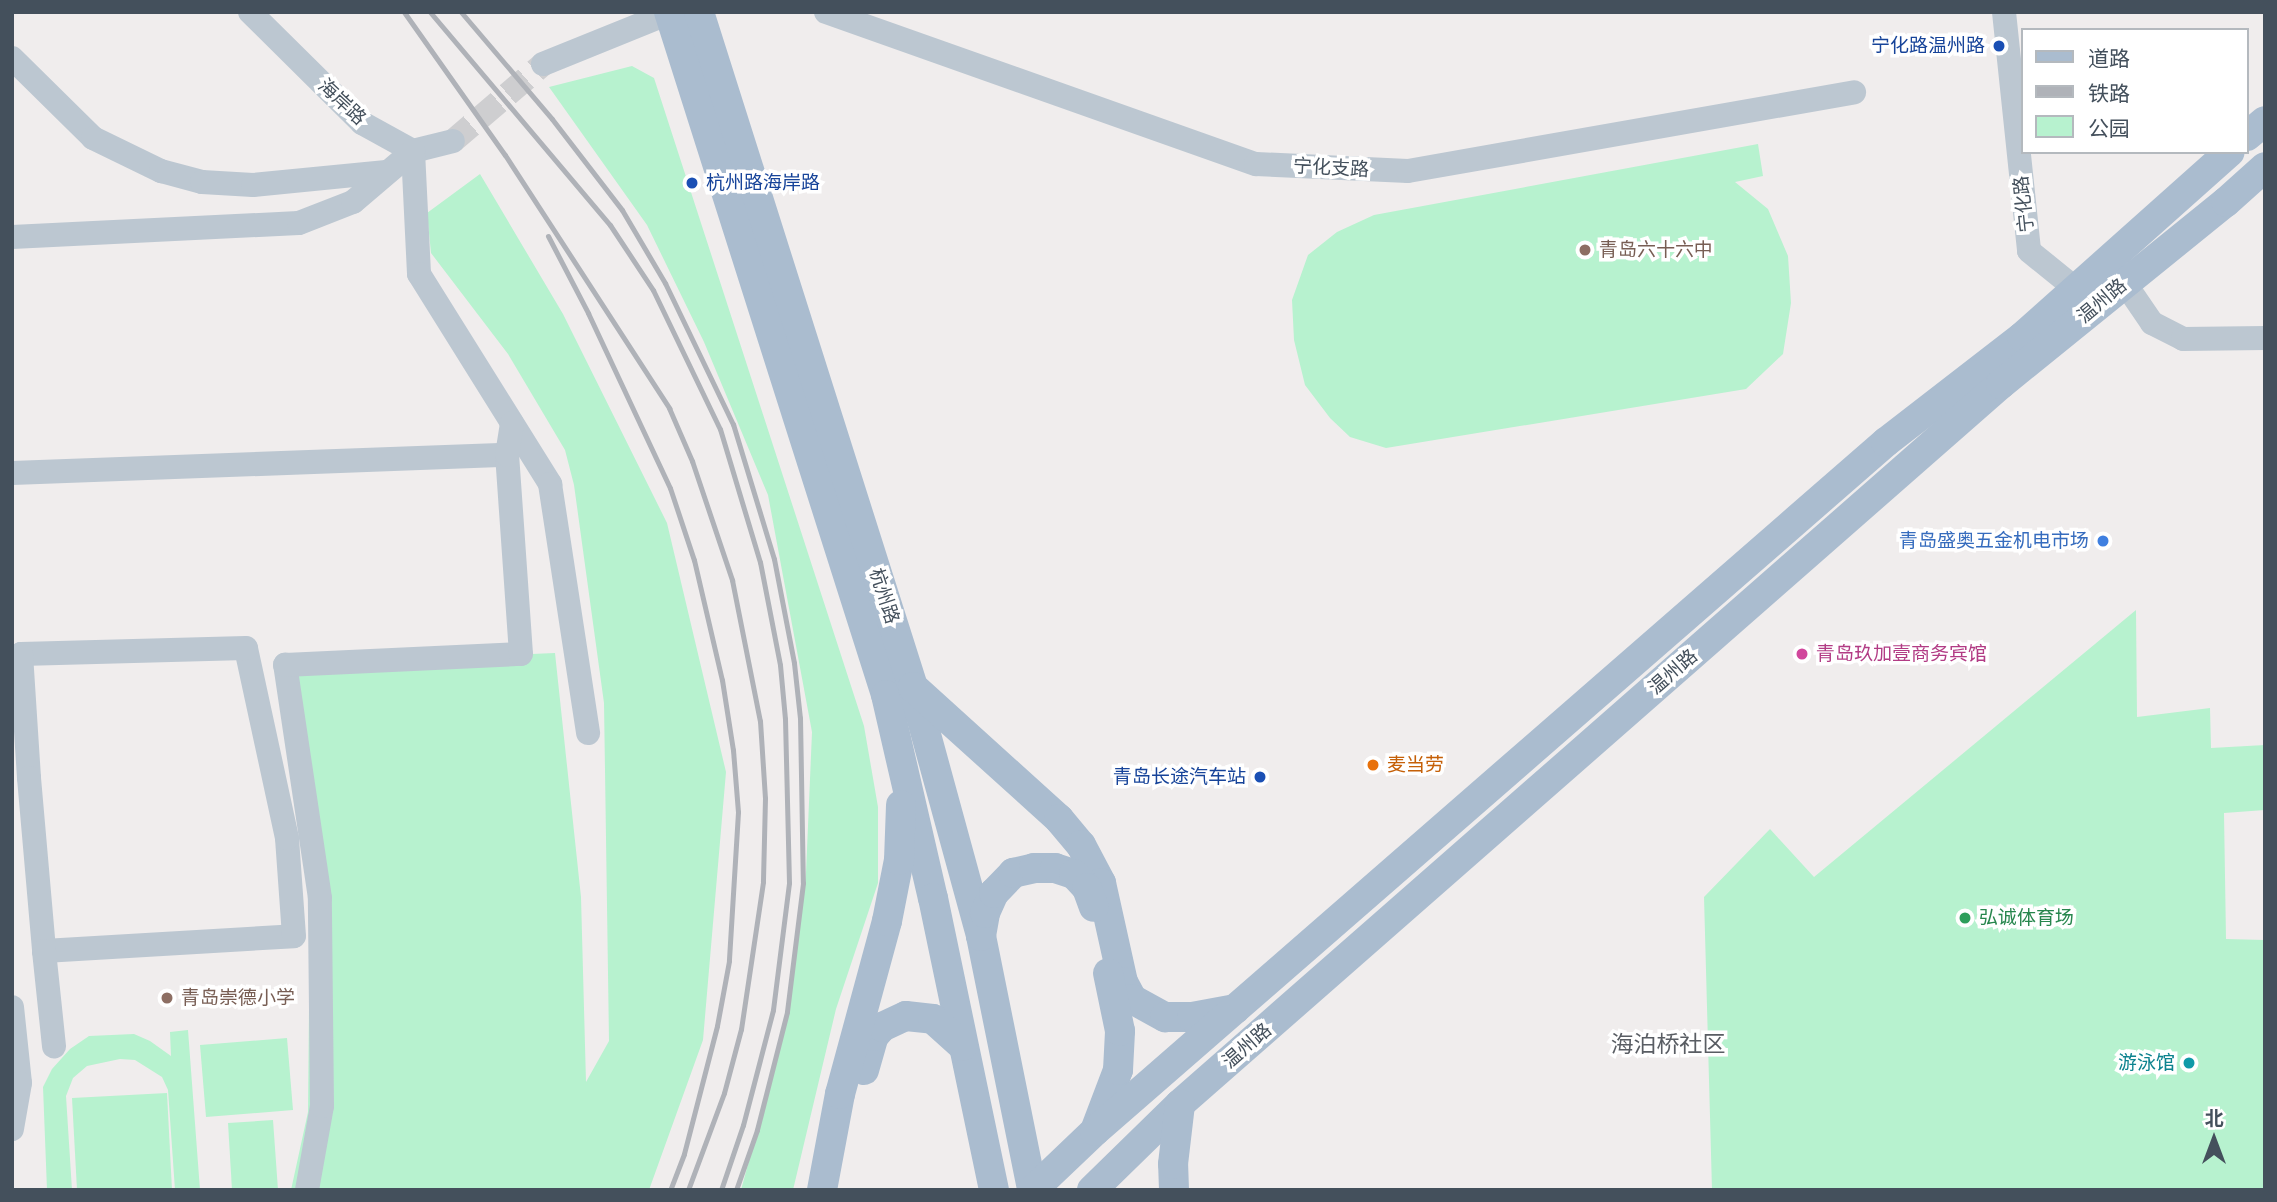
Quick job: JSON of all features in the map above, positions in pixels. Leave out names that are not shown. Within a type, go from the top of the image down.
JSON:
[{"type":"main road","name":"杭州路","points":[[677,13],[913,687],[981,936],[1032,1190]]},
{"type":"main road","name":"杭州路","points":[[677,13],[879,671],[903,763],[994,1190]]},
{"type":"main road","points":[[2249,134],[2265,121]]},
{"type":"main road","name":"温州路","points":[[2113,275],[2131,254],[2265,149]]},
{"type":"main road","name":"温州路","points":[[1092,1190],[1180,1104],[2001,384],[2113,275],[2228,154]]},
{"type":"main road","name":"温州路","points":[[1032,1190],[1095,1131],[1886,442],[2022,337],[2076,289],[2113,275],[2226,202],[2265,167]]},
{"type":"main road","points":[[913,687],[1059,819],[1081,845],[1101,883],[1123,982],[1132,999],[1165,1017],[1192,1017],[1235,1009]]},
{"type":"main road","points":[[822,1190],[840,1094],[887,921],[900,859],[903,763]]},
{"type":"main road","points":[[981,936],[985,913],[995,893],[1013,873],[1034,868],[1055,868],[1074,874],[1087,888],[1094,908],[1120,1031],[1118,1070],[1095,1131]]},
{"type":"main road","points":[[840,1190],[866,1058],[874,1036],[882,1027],[894,1019],[920,1015],[942,1024],[966,1060]]},
{"type":"main road","points":[[1174,1190],[1173,1164],[1180,1104]]},
{"type":"street","name":"海岸路","points":[[250,12],[362,123],[413,151]]},
{"type":"street","name":"宁化支路","points":[[826,12],[1256,164],[1408,172],[1854,92]]},
{"type":"street","name":"宁化路","points":[[2004,12],[2029,251],[2076,289]]},
{"type":"street","points":[[543,64],[677,13]]},
{"type":"street","points":[[12,58],[93,138],[161,171],[202,182],[253,185],[386,172]]},
{"type":"street","points":[[12,237],[299,223],[353,202],[413,151],[453,141]]},
{"type":"street","points":[[413,151],[419,274],[550,484],[588,733]]},
{"type":"street","points":[[2113,275],[2152,323],[2183,339],[2265,338]]},
{"type":"street","points":[[307,1190],[322,1106],[320,898],[285,665],[521,654],[507,455],[512,423]]},
{"type":"street","points":[[12,474],[507,455]]},
{"type":"street","points":[[44,951],[294,936],[287,838],[246,648],[21,654],[21,778],[54,1046]]},
{"type":"street","points":[[12,1007],[20,1083],[12,1129]]},
{"type":"green space","points":[[632,66],[654,78],[864,726],[878,807],[878,883],[836,1009],[793,1190],[741,1190],[786,1024],[806,873],[812,732],[768,495],[704,342],[647,225],[549,87]]},
{"type":"green space","points":[[1758,144],[1763,176],[1735,182],[1768,209],[1788,256],[1791,303],[1783,354],[1746,389],[1386,448],[1350,437],[1330,418],[1305,385],[1294,340],[1292,300],[1308,255],[1337,232],[1374,215]]},
{"type":"green space","points":[[480,174],[563,314],[667,523],[726,772],[703,1040],[649,1190],[291,1190],[308,1112],[310,904],[285,665],[555,653],[581,897],[586,1082],[609,1041],[604,703],[574,485],[565,450],[508,354],[431,253],[427,213]]},
{"type":"green space","name":"弘诚体育场","points":[[2136,610],[2137,717],[2210,708],[2211,748],[2265,745],[2265,810],[2224,813],[2226,939],[2265,940],[2265,1190],[1712,1190],[1704,897],[1770,829],[1814,877]]},
{"type":"green space","points":[[188,1030],[200,1190],[175,1190],[168,1090],[162,1077],[135,1060],[120,1059],[87,1066],[73,1078],[66,1096],[72,1190],[47,1190],[43,1087],[52,1069],[70,1049],[89,1036],[134,1034],[150,1041],[171,1056],[170,1032]]},
{"type":"green space","points":[[287,1038],[293,1110],[206,1117],[200,1045]]},
{"type":"green space","points":[[167,1093],[172,1190],[77,1190],[72,1098]]},
{"type":"green space","points":[[273,1120],[278,1190],[232,1190],[228,1123]]},
{"type":"tunnel","points":[[453,141],[543,64]]},
{"type":"railway","points":[[404,12],[505,155],[669,408],[692,461],[732,580],[760,721],[765,798],[763,882],[741,1029],[724,1093],[688,1190]]},
{"type":"railway","points":[[430,12],[610,225],[653,290],[720,429],[760,562],[780,665],[785,719],[789,883],[773,1010],[743,1125],[721,1190]]},
{"type":"railway","points":[[461,12],[552,119],[622,210],[665,283],[733,424],[774,559],[794,663],[800,718],[803,883],[787,1012],[757,1130],[736,1190]]},
{"type":"railway","points":[[548,236],[588,313],[670,488],[694,560],[722,680],[733,750],[738,812],[729,961],[717,1026],[684,1154],[670,1190]]},
{"type":"place","name":"宁化路温州路","points":[[1999,46]]},
{"type":"place","name":"杭州路海岸路","points":[[692,183]]},
{"type":"place","name":"青岛六十六中","points":[[1585,250]]},
{"type":"place","name":"青岛盛奥五金机电市场","points":[[2103,541]]},
{"type":"place","name":"青岛玖加壹商务宾馆","points":[[1802,654]]},
{"type":"place","name":"麦当劳","points":[[1373,765]]},
{"type":"place","name":"青岛长途汽车站","points":[[1260,777]]},
{"type":"place","name":"弘诚体育场","points":[[1965,918]]},
{"type":"place","name":"青岛崇德小学","points":[[167,998]]},
{"type":"place","name":"游泳馆","points":[[2189,1063]]},
{"type":"district","name":"海泊桥社区","points":[[1668,1044]]}]
